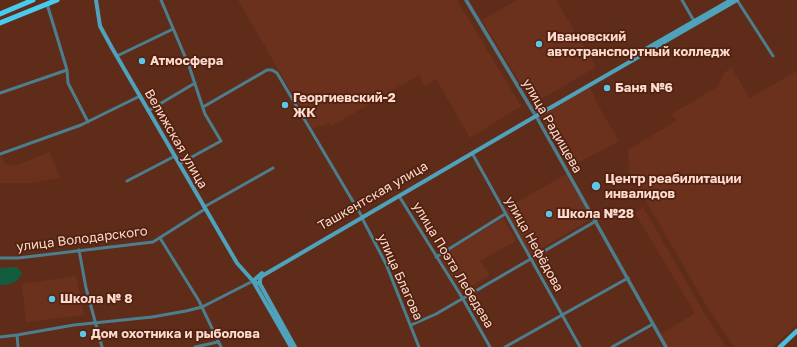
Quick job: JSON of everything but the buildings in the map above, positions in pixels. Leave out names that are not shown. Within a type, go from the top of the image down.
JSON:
[{"type":"highway","points":[[0,14],[32,0]]},
{"type":"highway","points":[[0,23],[57,0]]},
{"type":"main road","name":"Велижская улица","points":[[96,0],[100,26],[117,56],[237,263],[256,283],[295,347]]},
{"type":"main road","name":"Ташкентская улица","points":[[695,23],[731,0]]},
{"type":"main road","name":"Ташкентская улица","points":[[256,283],[260,276],[361,216],[535,114],[737,0]]},
{"type":"main road","points":[[256,283],[260,276]]},
{"type":"main road","name":"Велижская улица","points":[[256,283],[291,347]]},
{"type":"main road","points":[[780,347],[797,331]]},
{"type":"street","points":[[161,0],[195,83],[205,114],[221,141],[179,164]]},
{"type":"street","name":"улица Радищева","points":[[466,0],[535,114],[666,347]]},
{"type":"street","points":[[682,0],[695,23]]},
{"type":"street","points":[[737,0],[773,56]]},
{"type":"street","points":[[47,4],[67,70],[68,83],[88,122]]},
{"type":"street","points":[[117,56],[173,29]]},
{"type":"street","points":[[0,93],[67,70]]},
{"type":"street","name":"улица Благова","points":[[203,107],[267,70],[272,70],[277,73],[361,216],[386,264],[420,347]]},
{"type":"street","points":[[148,110],[195,83]]},
{"type":"street","points":[[0,154],[81,126],[140,96]]},
{"type":"street","name":"улица Нефёдова","points":[[471,152],[580,347]]},
{"type":"street","points":[[127,181],[175,156]]},
{"type":"street","name":"улица Володарского","points":[[0,258],[18,258],[153,242],[205,208],[273,168]]},
{"type":"street","name":"улица Поэта Лебедева","points":[[398,195],[462,298],[490,347]]},
{"type":"street","points":[[436,257],[505,214]]},
{"type":"street","points":[[411,325],[436,314],[596,221]]},
{"type":"street","points":[[160,238],[176,261],[202,307],[221,347]]},
{"type":"street","points":[[80,250],[86,288],[102,347]]},
{"type":"street","points":[[505,347],[628,278]]},
{"type":"street","name":"Ташкентская улица","points":[[0,336],[17,335],[94,322],[168,315],[202,307],[256,283]]},
{"type":"street","points":[[612,347],[653,324]]},
{"type":"street","points":[[17,335],[18,347]]},
{"type":"street","points":[[195,347],[218,342]]},
{"type":"shaded area","points":[[238,0],[457,0],[521,106],[470,138],[436,79],[425,86],[419,75],[332,126],[329,123],[313,129]]},
{"type":"shaded area","name":"Ивановский автотранспортный колледж","points":[[517,0],[556,0],[596,67],[533,104],[482,20]]},
{"type":"shaded area","points":[[731,67],[750,98],[797,71],[797,324],[773,347],[734,347],[707,307],[629,171],[628,150],[676,121],[672,114],[719,86],[723,74]]},
{"type":"shaded area","points":[[589,87],[619,141],[570,167],[540,115]]},
{"type":"shaded area","points":[[50,152],[60,178],[32,183],[0,183],[0,155],[6,164],[14,166]]},
{"type":"shaded area","name":"Школа №28","points":[[568,173],[593,218],[530,255],[505,209]]},
{"type":"shaded area","points":[[643,207],[704,313],[726,347],[668,347],[661,334],[695,313],[635,213]]},
{"type":"shaded area","points":[[503,218],[516,241],[480,261],[490,275],[461,292],[440,257]]},
{"type":"shaded area","name":"Школа № 8","points":[[76,276],[84,315],[26,322],[22,284]]},
{"type":"green space","points":[[17,267],[22,273],[13,283],[0,285],[0,268]]},
{"type":"place","name":"Ивановский автотранспортный колледж","points":[[539,44]]},
{"type":"place","name":"Атмосфера","points":[[142,61]]},
{"type":"place","name":"Баня №6","points":[[607,88]]},
{"type":"place","name":"Георгиевский-2 ЖК","points":[[285,105]]},
{"type":"place","name":"Центр реабилитации инвалидов","points":[[596,186]]},
{"type":"place","name":"Школа №28","points":[[549,214]]},
{"type":"place","name":"Школа № 8","points":[[52,299]]},
{"type":"place","name":"Дом охотника и рыболова","points":[[83,334]]}]
